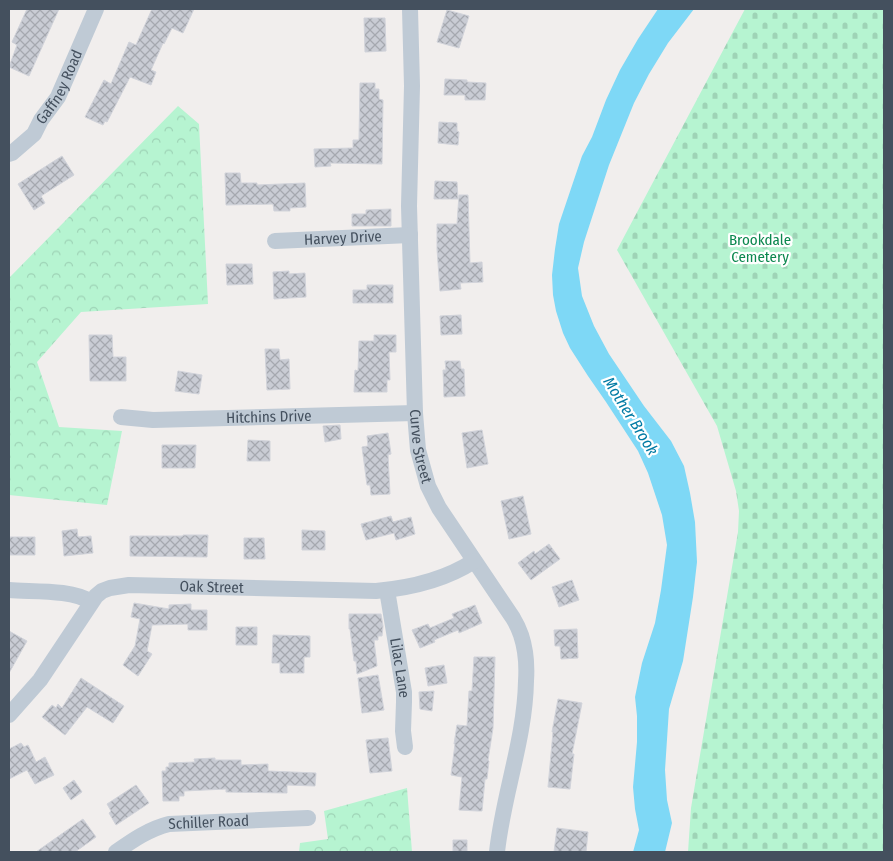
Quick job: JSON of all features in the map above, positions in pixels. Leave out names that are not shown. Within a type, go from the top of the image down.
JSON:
[{"type":"street","name":"Gaffney Road","points":[[9,154],[34,134],[41,120],[58,96],[96,9]]},
{"type":"street","name":"Curve Street","points":[[410,9],[412,64],[409,198],[415,413],[418,450],[428,486],[439,508],[515,622],[521,635],[526,657],[523,718],[501,822],[497,852]]},
{"type":"street","name":"Harvey Drive","points":[[275,241],[410,235]]},
{"type":"street","name":"Hitchins Drive","points":[[121,417],[153,420],[415,413]]},
{"type":"street","name":"Oak Street","points":[[9,715],[40,680],[91,602],[102,591],[110,588],[129,585],[387,590],[414,585],[447,575],[474,561]]},
{"type":"street","points":[[9,590],[69,594],[86,598],[91,602]]},
{"type":"street","name":"Lilac Lane","points":[[387,590],[404,692],[403,731],[405,747]]},
{"type":"street","name":"Schiller Road","points":[[116,852],[138,836],[169,824],[308,818]]},
{"type":"green space","name":"Brookdale Cemetery","points":[[745,9],[884,9],[884,852],[688,852],[691,808],[738,532],[739,511],[736,491],[717,426],[617,250]]},
{"type":"green space","points":[[178,106],[199,124],[208,304],[81,312],[37,362],[59,427],[122,431],[107,505],[9,495],[9,278]]},
{"type":"green space","points":[[407,788],[412,852],[299,852],[300,843],[328,839],[324,811]]},
{"type":"water","name":"Mother Brook","points":[[658,9],[694,9],[668,43],[634,103],[609,165],[584,242],[578,268],[582,296],[594,326],[609,354],[644,406],[671,441],[684,466],[695,522],[697,562],[693,597],[683,661],[669,709],[665,770],[667,800],[672,823],[665,852],[633,852],[639,830],[633,787],[637,742],[635,697],[642,663],[655,623],[667,545],[662,515],[648,473],[638,451],[570,348],[563,333],[556,311],[552,275],[559,224],[582,156],[620,70]]},
{"type":"building","points":[[27,9],[59,9],[29,76],[9,67],[17,45],[12,42]]},
{"type":"building","points":[[152,9],[194,9],[183,33],[172,28],[163,43],[151,70],[156,72],[151,85],[130,77],[107,122],[105,121],[103,125],[85,117],[104,80],[111,84],[129,42],[136,45]]},
{"type":"building","points":[[447,10],[469,16],[459,48],[437,42]]},
{"type":"building","points":[[364,18],[385,18],[386,51],[365,52]]},
{"type":"building","points":[[445,79],[486,83],[485,100],[465,100],[465,95],[444,95]]},
{"type":"building","points":[[360,83],[375,83],[375,89],[379,89],[379,99],[383,100],[382,164],[330,163],[331,166],[315,167],[314,149],[353,148],[353,140],[359,140]]},
{"type":"building","points":[[439,122],[457,123],[457,131],[459,132],[458,145],[438,143]]},
{"type":"building","points":[[62,156],[74,175],[41,196],[45,203],[34,210],[18,184]]},
{"type":"building","points":[[225,173],[240,173],[241,183],[257,183],[257,185],[305,183],[306,207],[290,208],[290,211],[274,211],[273,204],[226,205]]},
{"type":"building","points":[[435,181],[457,182],[458,199],[434,199]]},
{"type":"building","points":[[459,195],[468,195],[470,263],[482,262],[483,282],[460,283],[461,289],[440,291],[437,224],[457,224]]},
{"type":"building","points":[[391,209],[391,226],[352,226],[352,214],[366,214],[366,210]]},
{"type":"building","points":[[226,264],[252,264],[253,284],[227,285]]},
{"type":"building","points":[[289,271],[289,274],[305,273],[306,297],[274,299],[273,272]]},
{"type":"building","points":[[367,285],[393,285],[393,303],[353,303],[353,290],[367,290]]},
{"type":"building","points":[[461,315],[462,334],[441,335],[440,316]]},
{"type":"building","points":[[89,335],[112,335],[113,357],[126,357],[126,381],[90,381]]},
{"type":"building","points":[[374,335],[396,335],[396,352],[389,352],[390,380],[387,380],[387,392],[354,392],[355,370],[358,371],[359,341],[374,341]]},
{"type":"building","points":[[265,349],[279,349],[280,360],[289,359],[290,389],[267,390]]},
{"type":"building","points":[[445,361],[460,361],[461,369],[464,369],[465,396],[444,397],[443,370],[446,370]]},
{"type":"building","points":[[178,371],[202,375],[199,394],[175,391]]},
{"type":"building","points":[[340,425],[341,439],[325,442],[323,426]]},
{"type":"building","points":[[482,430],[488,464],[467,468],[462,433]]},
{"type":"building","points":[[388,433],[391,454],[388,455],[390,494],[371,495],[370,485],[367,485],[362,447],[368,446],[367,436]]},
{"type":"building","points":[[248,440],[270,441],[270,461],[247,461]]},
{"type":"building","points":[[162,445],[196,445],[195,468],[162,468]]},
{"type":"building","points":[[523,496],[531,534],[509,539],[501,501]]},
{"type":"building","points":[[391,516],[393,522],[411,517],[415,534],[396,540],[394,533],[366,540],[361,524]]},
{"type":"building","points":[[77,529],[78,537],[91,536],[93,553],[64,556],[62,531]]},
{"type":"building","points":[[302,530],[325,531],[325,550],[302,550]]},
{"type":"building","points":[[208,535],[207,557],[130,556],[130,536]]},
{"type":"building","points":[[9,537],[35,537],[35,555],[9,555]]},
{"type":"building","points":[[244,538],[264,538],[265,559],[244,559]]},
{"type":"building","points":[[549,544],[560,559],[531,580],[518,563],[534,551],[535,554]]},
{"type":"building","points":[[572,580],[579,600],[559,607],[552,587]]},
{"type":"building","points":[[134,603],[169,609],[169,605],[191,604],[191,610],[207,610],[207,630],[188,630],[188,624],[152,625],[147,651],[152,654],[138,676],[123,665],[135,646],[140,619],[131,617]]},
{"type":"building","points":[[475,605],[482,623],[459,633],[458,630],[420,648],[412,630],[428,624],[430,628],[454,618],[452,614]]},
{"type":"building","points":[[349,614],[381,614],[383,626],[382,636],[378,636],[378,640],[374,640],[377,666],[357,674],[349,629]]},
{"type":"building","points":[[236,627],[257,627],[257,645],[236,645]]},
{"type":"building","points":[[577,629],[578,658],[561,659],[560,646],[555,646],[554,630]]},
{"type":"building","points":[[9,631],[27,641],[9,673]]},
{"type":"building","points":[[273,635],[310,636],[310,657],[304,657],[304,673],[280,673],[280,663],[272,663]]},
{"type":"building","points":[[474,657],[495,657],[493,728],[482,811],[459,810],[462,777],[451,775],[457,725],[467,726],[469,691],[472,691]]},
{"type":"building","points":[[444,665],[447,683],[428,686],[425,668]]},
{"type":"building","points":[[378,675],[384,710],[362,713],[358,678]]},
{"type":"building","points":[[81,678],[124,706],[113,723],[87,707],[65,735],[42,717],[52,705],[56,708],[58,704],[62,708]]},
{"type":"building","points":[[434,691],[432,711],[420,709],[419,692]]},
{"type":"building","points":[[558,699],[582,703],[572,754],[574,754],[570,789],[548,787],[552,732]]},
{"type":"building","points":[[388,738],[392,771],[370,773],[366,740]]},
{"type":"building","points":[[21,743],[24,747],[28,745],[36,762],[45,757],[54,775],[35,784],[27,770],[9,779],[9,749]]},
{"type":"building","points":[[215,758],[215,760],[241,760],[241,765],[268,764],[268,771],[316,773],[315,786],[287,785],[287,793],[226,792],[226,789],[184,791],[184,796],[179,796],[179,801],[163,801],[162,771],[166,771],[169,763],[195,762],[194,759]]},
{"type":"building","points":[[74,780],[82,792],[71,800],[63,788]]},
{"type":"building","points":[[136,785],[149,803],[116,825],[109,813],[111,811],[107,804]]},
{"type":"building","points":[[83,819],[96,837],[75,852],[36,852]]},
{"type":"building","points":[[557,828],[588,832],[586,852],[554,852]]},
{"type":"building","points":[[453,840],[467,840],[467,852],[453,852]]}]
